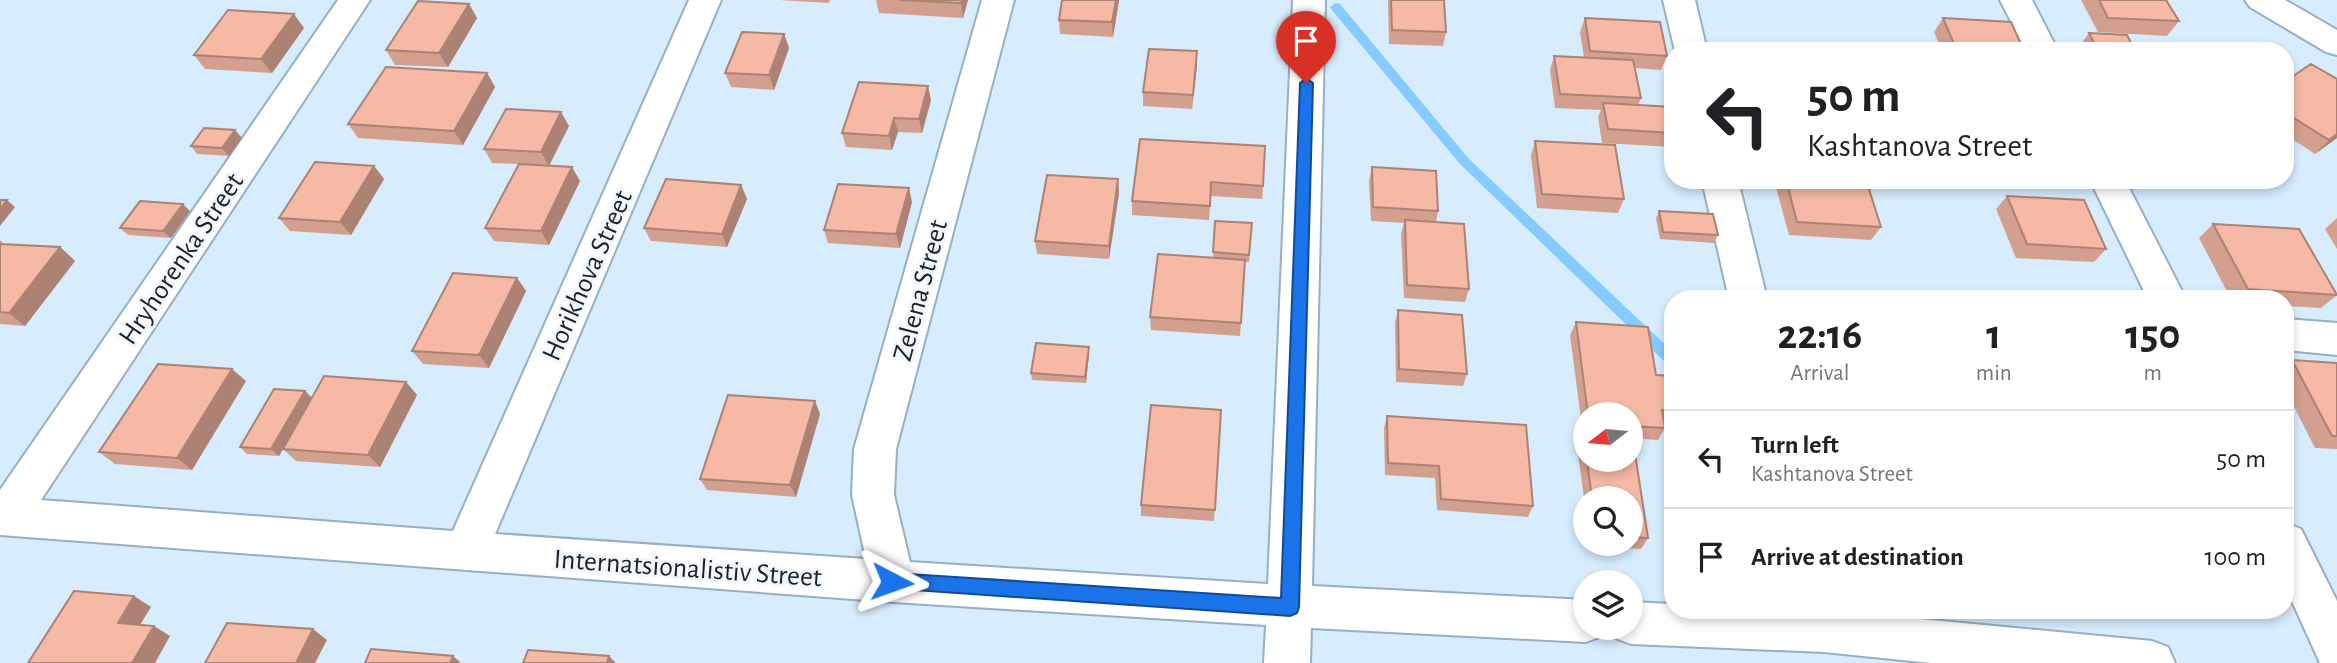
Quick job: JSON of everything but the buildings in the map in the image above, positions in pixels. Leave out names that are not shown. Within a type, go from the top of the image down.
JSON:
[{"type":"street","name":"Hryhorenka Street","points":[[3,517],[354,0]]},
{"type":"street","name":"Horikhova Street","points":[[466,550],[705,0]]},
{"type":"street","name":"Zelena Street","points":[[892,582],[873,495],[876,449],[998,0]]},
{"type":"street","points":[[1287,663],[1309,0]]},
{"type":"street","points":[[1679,0],[1688,42]]},
{"type":"street","points":[[2016,0],[2037,42]]},
{"type":"street","points":[[2261,0],[2337,44]]},
{"type":"street","points":[[1722,189],[1746,290]]},
{"type":"street","points":[[2112,189],[2162,290]]},
{"type":"street","points":[[2294,336],[2337,339]]},
{"type":"street","name":"Internatsionalistiv Street","points":[[3,517],[892,582],[1290,607],[1573,620]]},
{"type":"street","points":[[2294,560],[2337,649]]},
{"type":"street","points":[[1643,623],[1822,621],[2152,663]]},
{"type":"waterway","points":[[1336,7],[1464,161],[1664,352]]},
{"type":"route","points":[[892,582],[1290,607],[1306,83]]}]
